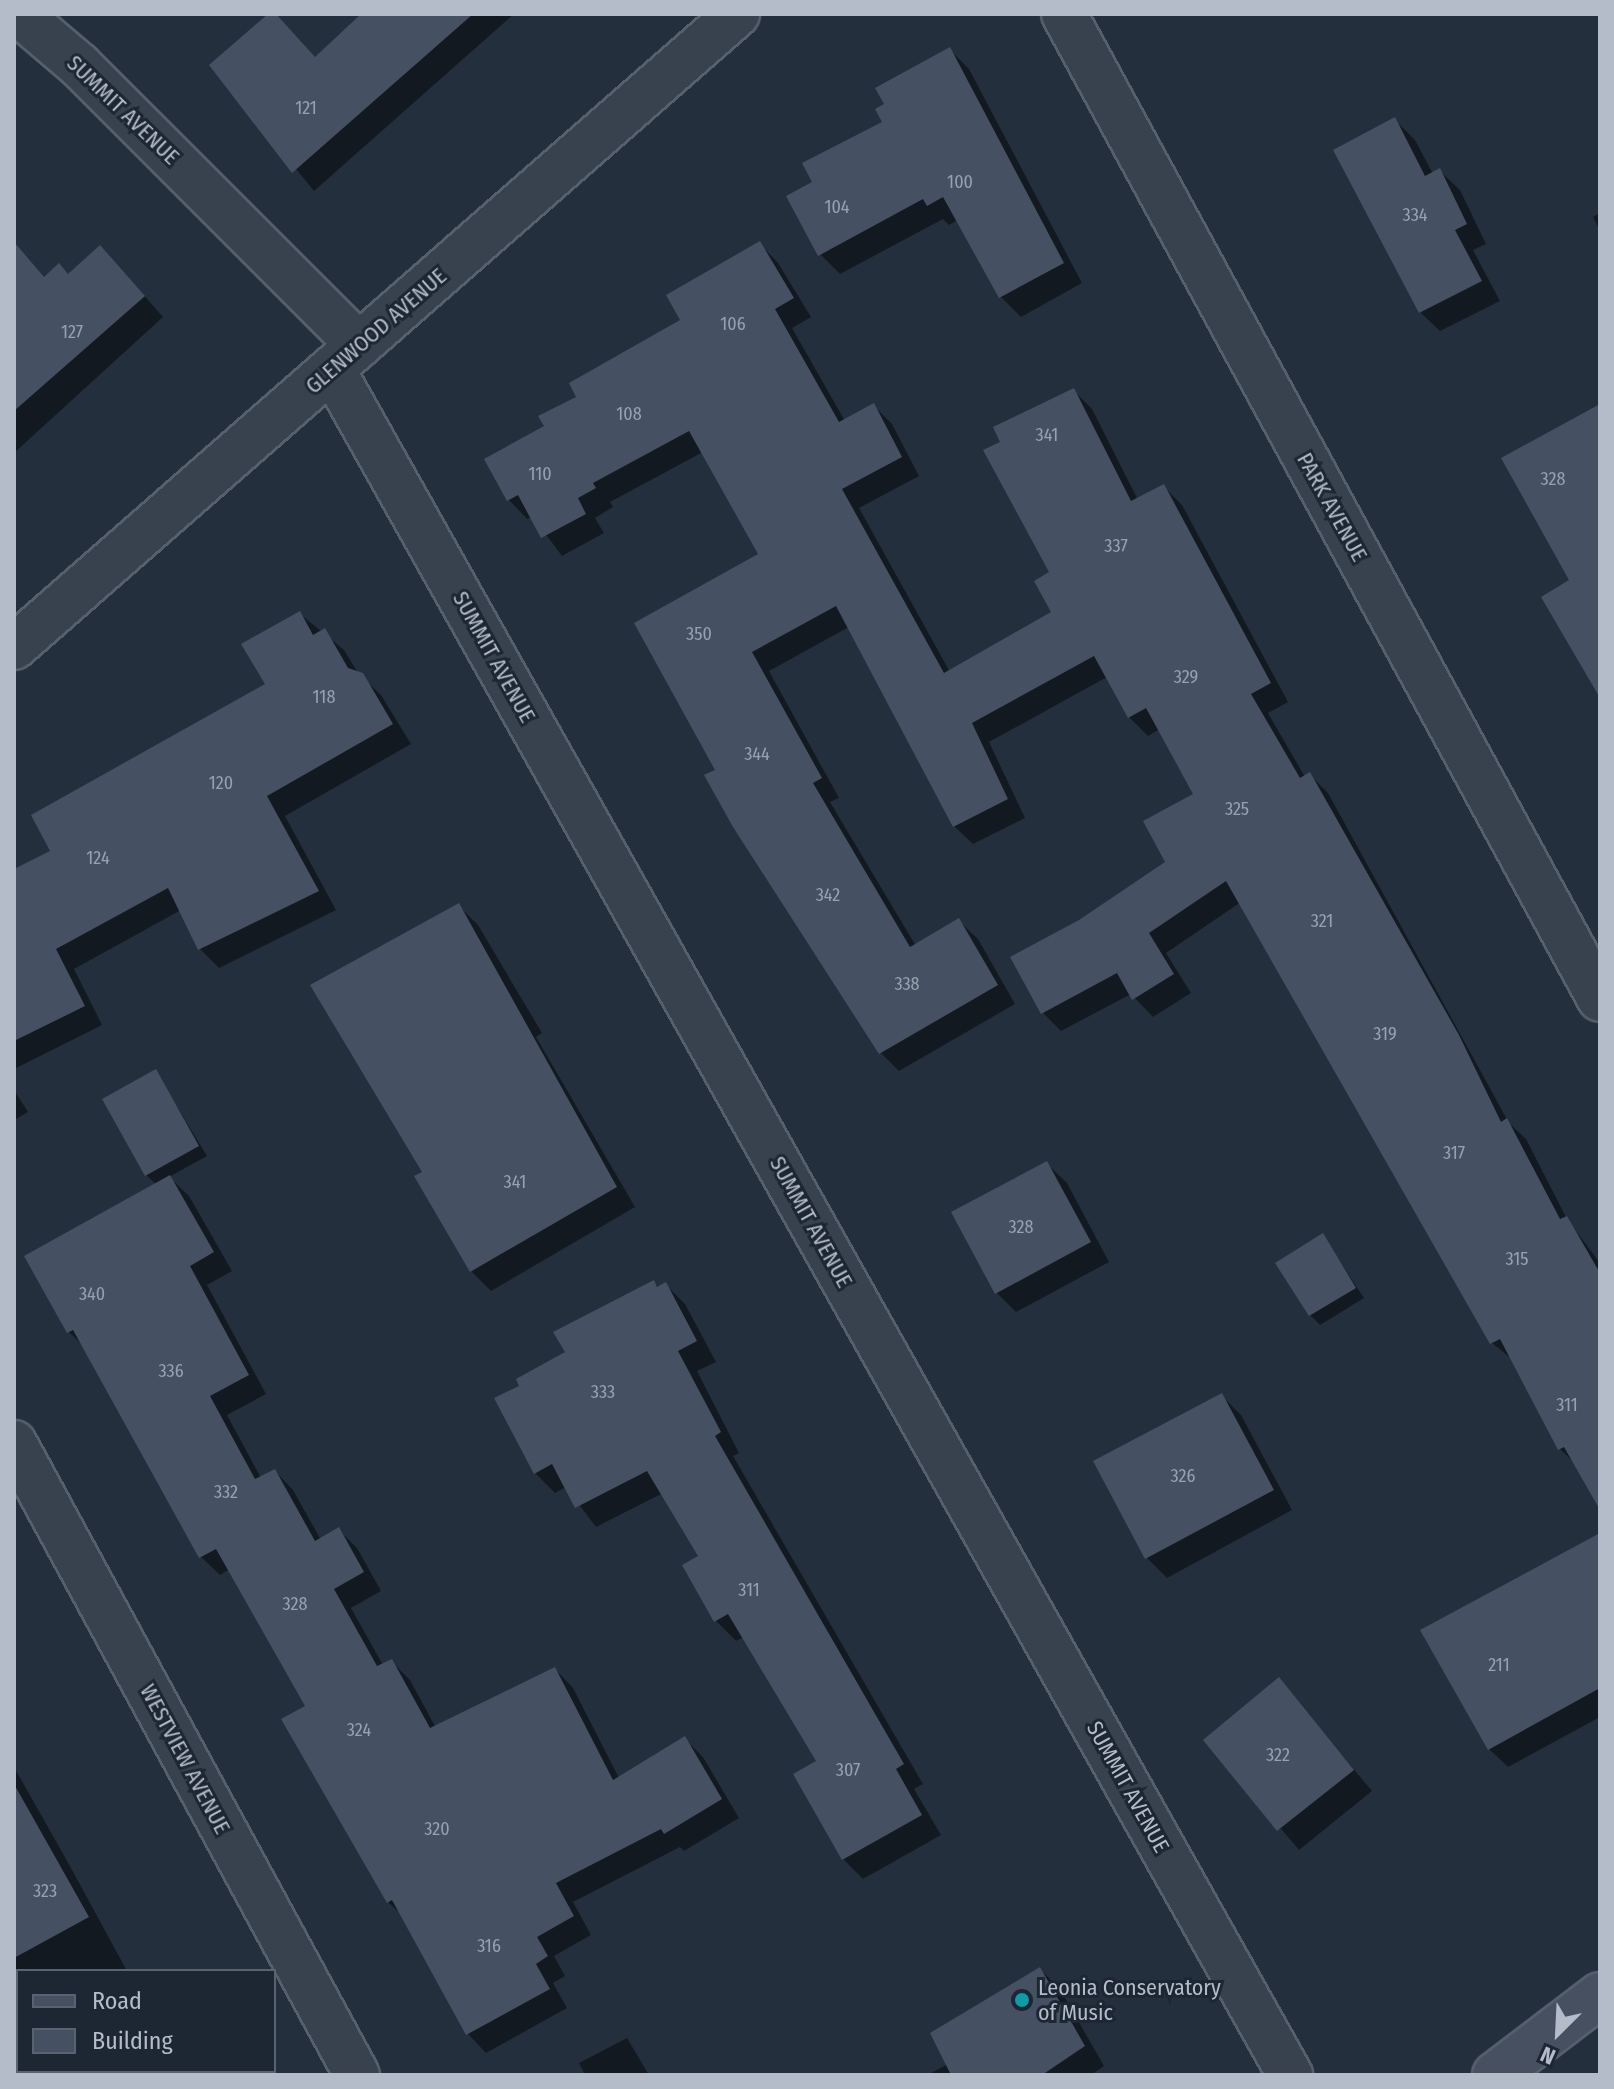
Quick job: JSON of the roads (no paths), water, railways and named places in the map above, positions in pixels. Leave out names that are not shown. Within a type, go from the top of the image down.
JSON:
[{"type":"main road","points":[[1495,2075],[1600,1995]]},
{"type":"street","name":"SUMMIT AVENUE","points":[[19,14],[79,65],[346,357],[1290,2075]]},
{"type":"street","name":"GLENWOOD AVENUE","points":[[14,647],[737,14]]},
{"type":"street","name":"PARK AVENUE","points":[[1064,14],[1600,999]]},
{"type":"street","name":"WESTVIEW AVENUE","points":[[14,1443],[357,2075]]},
{"type":"place","name":"Leonia Conservatory of Music","points":[[1022,2000]]}]
